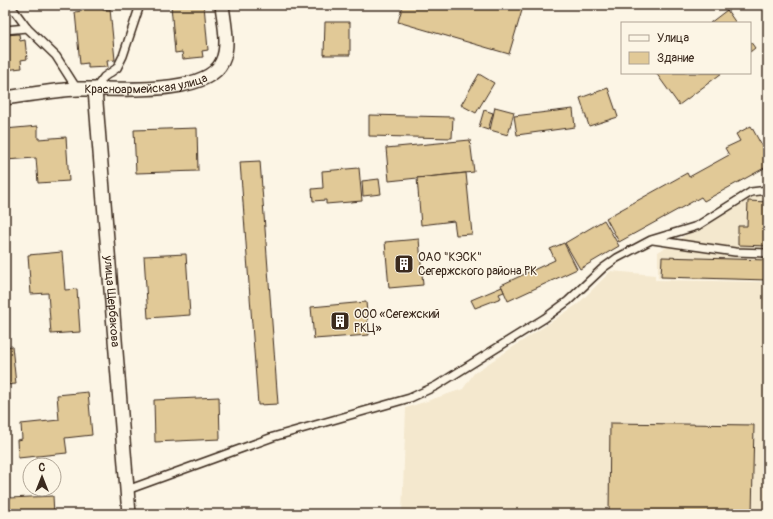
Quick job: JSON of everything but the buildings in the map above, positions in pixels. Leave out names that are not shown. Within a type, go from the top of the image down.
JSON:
[{"type":"street","name":"Красноармейская улица","points":[[5,98],[77,89],[95,90],[165,87],[200,81],[212,75],[222,63],[225,53],[226,44],[222,5]]},
{"type":"street","name":"улица Щербакова","points":[[95,90],[129,514]]},
{"type":"lane","points":[[10,5],[26,28],[56,56],[77,89]]},
{"type":"lane","points":[[95,90],[104,78],[117,68],[123,56],[140,5]]},
{"type":"lane","points":[[5,30],[26,28]]},
{"type":"lane","points":[[127,490],[273,437],[410,398],[436,386],[546,318],[568,301],[603,268],[651,240],[696,226],[750,192],[768,190]]},
{"type":"lane","points":[[651,240],[735,252],[768,252]]},
{"type":"shaded area","points":[[768,185],[768,281],[658,278],[658,252]]},
{"type":"shaded area","points":[[611,271],[655,275],[655,280],[768,282],[768,514],[402,514],[406,408],[463,389],[474,373],[578,304]]},
{"type":"place","name":"ОАО \"КЭСК\" Сегержского района РК","points":[[404,264]]},
{"type":"place","name":"ООО «Сегежский РКЦ»","points":[[340,321]]}]
